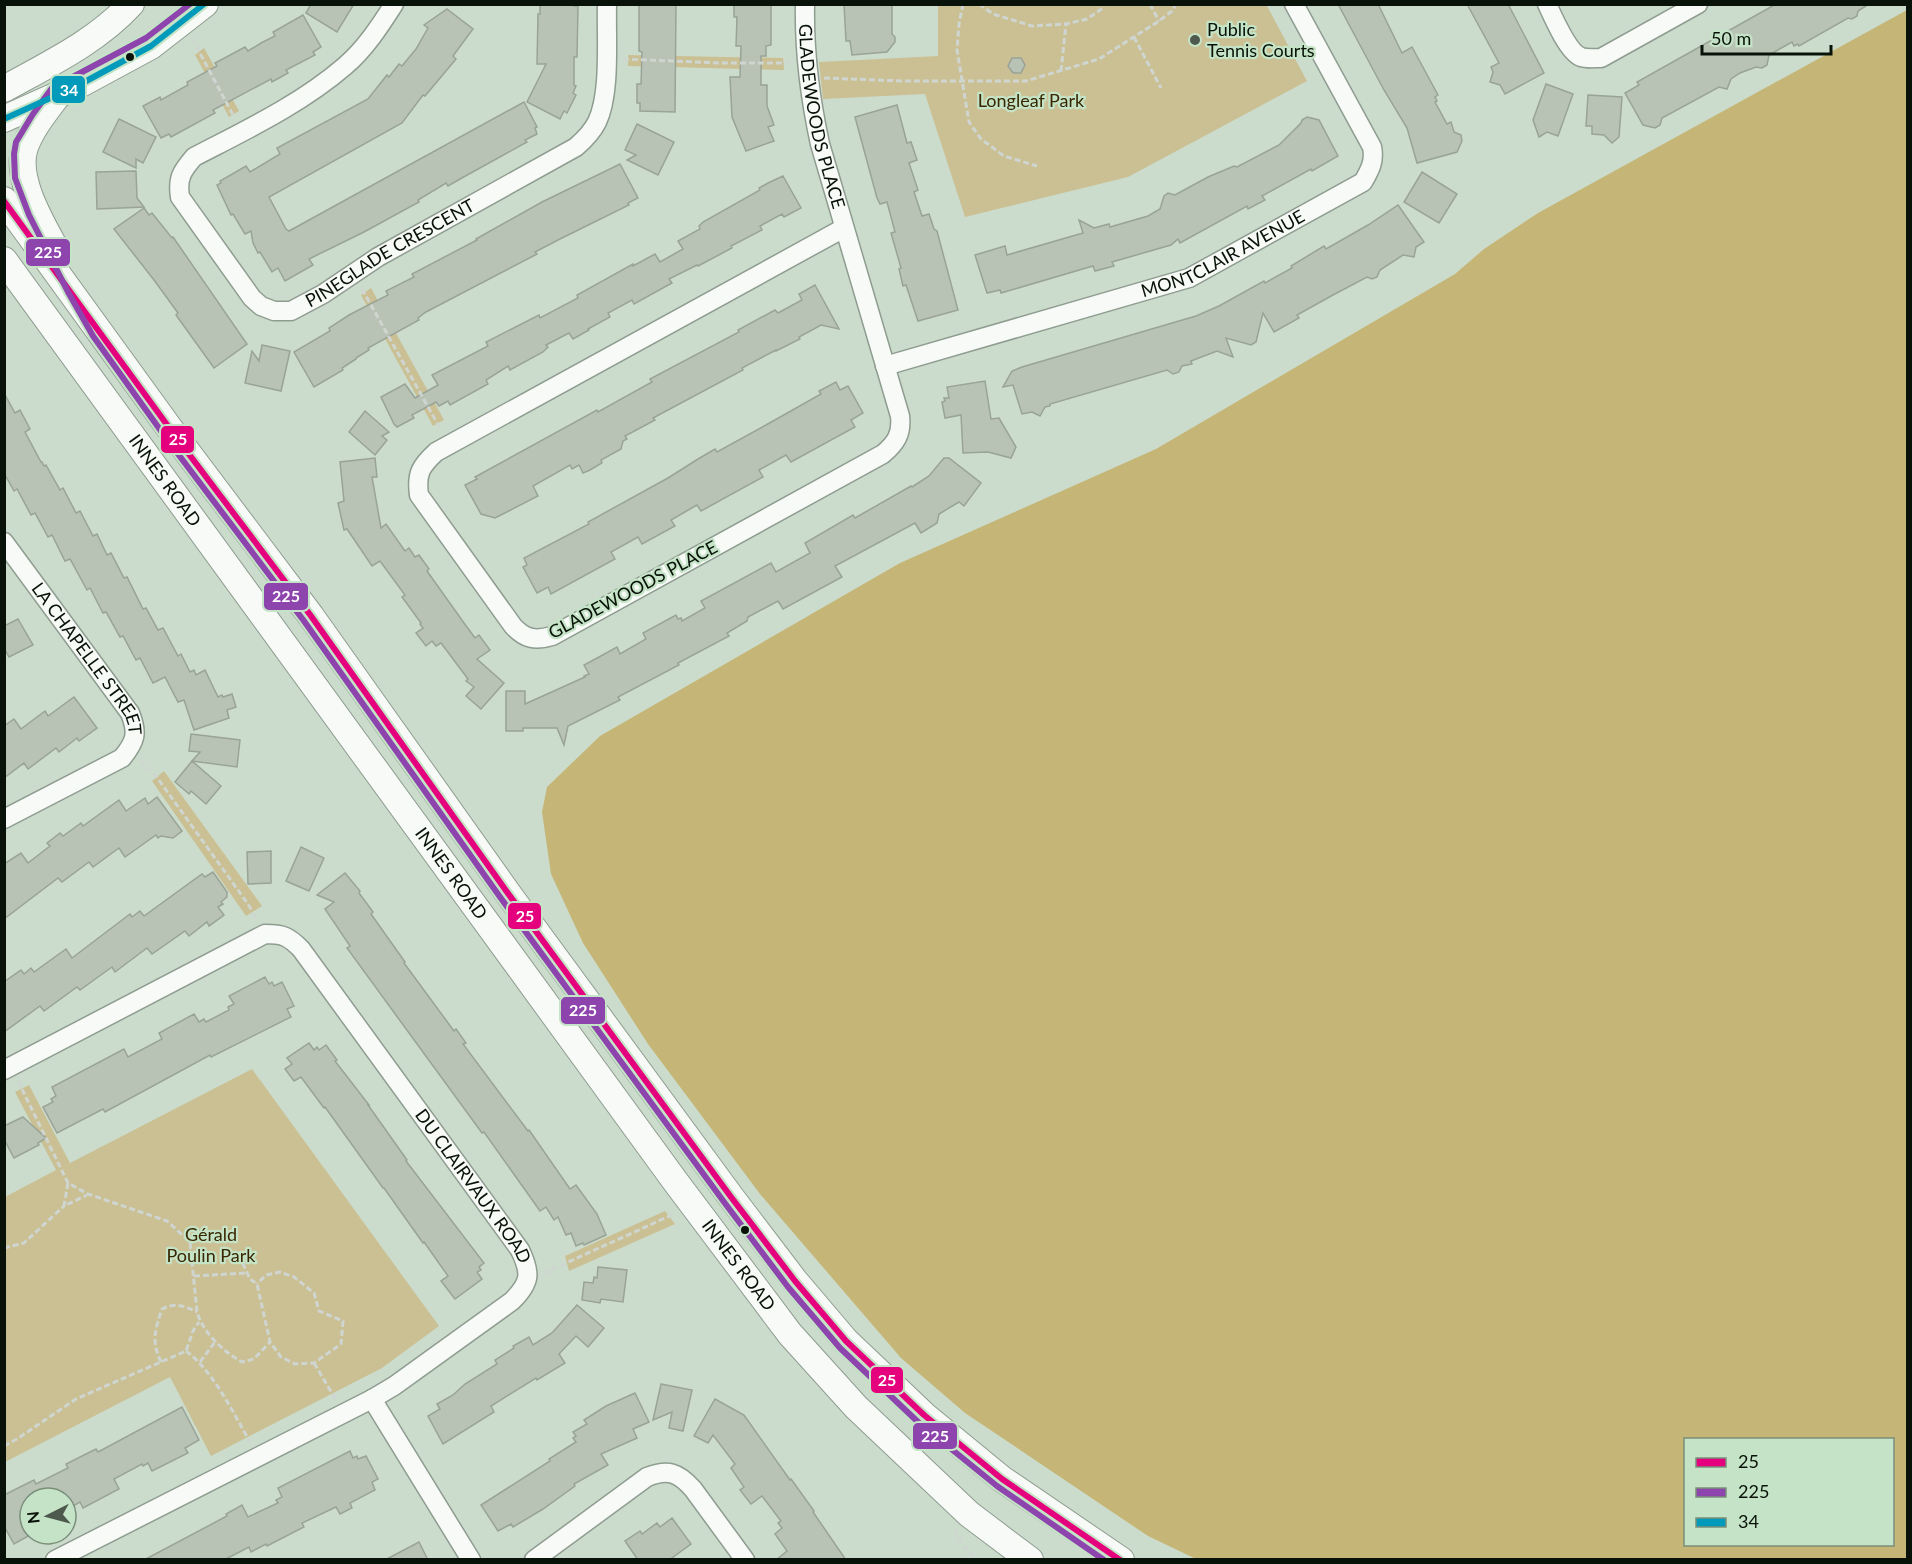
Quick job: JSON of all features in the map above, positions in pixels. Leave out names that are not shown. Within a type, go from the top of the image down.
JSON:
[{"type":"main road","points":[[4,89],[83,45],[108,27],[131,4]]},
{"type":"main road","points":[[4,119],[58,95],[151,46],[205,4]]},
{"type":"main road","points":[[4,71],[83,45]]},
{"type":"main road","points":[[58,95],[40,119],[26,145],[23,155],[24,177],[37,212],[101,332]]},
{"type":"main road","name":"INNES ROAD","points":[[4,200],[173,433],[311,616],[514,902],[795,1281],[846,1341],[924,1415],[1002,1479],[1121,1560]]},
{"type":"main road","name":"INNES ROAD","points":[[4,260],[675,1181],[790,1334],[856,1407],[969,1514],[1029,1560]]},
{"type":"street","name":"PINEGLADE CRESCENT","points":[[394,4],[376,33],[346,66],[292,104],[194,157],[184,169],[178,184],[180,197],[252,298],[261,306],[273,311],[291,311],[323,294],[378,257],[576,147],[597,123],[606,91],[607,4]]},
{"type":"street","name":"GLADEWOODS PLACE","points":[[805,4],[812,105],[820,144],[900,416],[901,427],[895,444],[883,454],[552,636],[543,639],[520,634],[419,495],[417,482],[422,465],[436,452],[450,444],[844,228]]},
{"type":"street","name":"MONTCLAIR AVENUE","points":[[885,366],[1189,278],[1363,182],[1371,169],[1374,156],[1372,147],[1294,4]]},
{"type":"street","points":[[1547,4],[1576,54],[1582,58],[1600,58],[1698,4]]},
{"type":"street","name":"LA CHAPELLE STREET","points":[[4,542],[11,563],[130,713],[135,734],[133,745],[122,758],[4,819]]},
{"type":"street","points":[[8,1068],[265,934]]},
{"type":"street","name":"DU CLAIRVAUX ROAD","points":[[55,1560],[394,1386],[512,1301],[522,1291],[528,1279],[528,1266],[520,1250],[301,949],[290,938],[278,934],[265,934]]},
{"type":"street","points":[[372,1399],[471,1560]]},
{"type":"street","points":[[534,1560],[647,1477],[672,1472],[684,1479],[693,1489],[745,1560]]},
{"type":"path","points":[[963,4],[957,50],[969,122],[981,139],[1004,156],[1037,166]]},
{"type":"path","points":[[979,4],[993,14],[1032,26],[1066,24],[1087,19],[1103,8],[1104,4]]},
{"type":"path","points":[[1150,4],[1159,21]]},
{"type":"path","points":[[606,64],[618,58],[808,70],[903,81],[1026,81],[1099,59],[1159,21],[1172,11],[1176,4]]},
{"type":"path","points":[[185,21],[194,43],[243,132]]},
{"type":"path","points":[[1062,71],[1066,24]]},
{"type":"path","points":[[1134,37],[1161,88]]},
{"type":"path","points":[[353,274],[450,444]]},
{"type":"path","points":[[133,745],[140,761],[156,776],[248,904],[265,934]]},
{"type":"path","points":[[8,1068],[68,1182],[88,1194],[167,1221],[190,1242],[197,1312],[200,1321],[216,1341],[232,1356],[243,1362],[254,1359],[270,1342]]},
{"type":"path","points":[[64,1206],[68,1182]]},
{"type":"path","points":[[4,1248],[24,1243],[64,1206],[88,1194]]},
{"type":"path","points":[[528,1279],[675,1214]]},
{"type":"path","points":[[239,1255],[250,1280],[257,1284],[270,1342],[281,1357],[295,1365],[314,1363],[341,1344],[343,1321],[320,1311],[314,1293],[294,1277],[280,1272],[266,1275],[257,1284]]},
{"type":"path","points":[[194,1276],[246,1273]]},
{"type":"path","points":[[161,1362],[155,1349],[154,1338],[162,1309],[170,1305],[182,1305],[197,1312]]},
{"type":"path","points":[[4,1446],[76,1399],[186,1351],[193,1331],[200,1321]]},
{"type":"path","points":[[200,1362],[216,1341]]},
{"type":"path","points":[[186,1351],[200,1362],[203,1370],[220,1390],[258,1456]]},
{"type":"path","points":[[314,1363],[329,1386],[342,1413]]},
{"type":"path","points":[[950,1523],[966,1549],[976,1560]]},
{"type":"green space","name":"Longleaf Park","points":[[1266,4],[1307,81],[1128,177],[965,217],[925,94],[823,99],[819,62],[938,56],[938,5]]},
{"type":"green space","points":[[204,48],[239,111],[229,117],[195,55]]},
{"type":"green space","points":[[628,55],[783,58],[784,70],[628,66]]},
{"type":"green space","points":[[371,288],[444,420],[433,426],[361,295]]},
{"type":"green space","points":[[164,771],[262,906],[246,916],[152,781]]},
{"type":"green space","name":"Gérald Poulin Park","points":[[252,1069],[439,1326],[382,1368],[211,1456],[170,1377],[5,1462],[5,1197],[56,1170],[15,1092],[29,1085],[70,1163]]},
{"type":"green space","points":[[665,1211],[675,1224],[569,1271],[565,1256]]},
{"type":"shaded area","points":[[1907,10],[1907,1559],[1196,1559],[1148,1536],[965,1413],[901,1358],[760,1194],[648,1044],[583,943],[551,874],[542,812],[547,787],[600,736],[900,563],[1156,449],[1455,274],[1484,249],[1538,213]]},
{"type":"building","points":[[311,4],[354,4],[337,32],[306,13]]},
{"type":"building","points":[[540,4],[578,6],[577,57],[574,57],[574,85],[576,86],[573,93],[576,95],[567,113],[564,111],[560,119],[527,102],[546,64],[537,64]]},
{"type":"building","points":[[639,4],[676,4],[675,112],[640,111],[640,103],[637,103],[637,84],[641,84],[642,52],[639,51]]},
{"type":"building","points":[[734,4],[771,4],[771,45],[766,46],[766,56],[761,56],[761,85],[767,85],[767,106],[774,125],[768,127],[774,141],[746,151],[732,117],[730,77],[740,77],[741,46],[736,46],[737,17],[734,17]]},
{"type":"building","points":[[844,4],[892,4],[892,34],[895,42],[887,52],[852,55],[850,41],[846,41]]},
{"type":"building","points":[[1338,4],[1378,4],[1402,53],[1412,47],[1438,95],[1435,97],[1437,101],[1435,102],[1447,124],[1451,122],[1454,132],[1461,135],[1462,141],[1457,152],[1417,163],[1407,128]]},
{"type":"building","points":[[1467,4],[1508,4],[1544,73],[1505,94],[1500,85],[1490,82],[1493,72],[1491,67],[1499,63]]},
{"type":"building","points":[[1776,4],[1869,4],[1858,11],[1857,16],[1852,19],[1848,18],[1799,46],[1798,44],[1794,46],[1792,42],[1769,55],[1767,65],[1740,73],[1731,79],[1727,89],[1719,87],[1662,118],[1660,125],[1655,128],[1643,125],[1625,93],[1639,85],[1637,82]]},
{"type":"building","points":[[447,9],[473,29],[453,56],[456,59],[425,96],[423,95],[402,123],[269,197],[286,229],[289,231],[524,102],[537,127],[535,128],[537,134],[525,140],[527,142],[448,186],[446,183],[418,200],[419,202],[309,259],[313,265],[285,281],[278,268],[272,272],[260,252],[258,253],[251,231],[245,234],[233,214],[231,215],[217,185],[246,166],[250,172],[280,154],[277,148],[368,99],[387,75],[389,77],[399,64],[402,66],[416,49],[428,28],[424,25]]},
{"type":"building","points":[[303,15],[321,47],[313,52],[315,55],[286,70],[288,73],[272,82],[271,79],[213,110],[215,113],[171,137],[169,134],[161,138],[143,106],[160,97],[161,100],[188,85],[187,82],[217,66],[215,63],[245,47],[248,51],[275,36],[273,32]]},
{"type":"building","points":[[1012,58],[1021,58],[1025,65],[1021,73],[1013,73],[1008,66]]},
{"type":"building","points":[[1546,84],[1573,94],[1558,136],[1547,132],[1539,137],[1533,120]]},
{"type":"building","points":[[1588,95],[1622,97],[1619,137],[1612,143],[1604,135],[1592,134],[1592,126],[1586,126]]},
{"type":"building","points":[[897,105],[907,143],[911,142],[917,160],[909,163],[918,190],[914,192],[922,216],[929,214],[934,229],[937,231],[958,310],[918,321],[906,285],[903,286],[899,269],[901,268],[891,233],[895,232],[887,202],[880,204],[877,198],[855,117]]},
{"type":"building","points":[[1307,117],[1319,120],[1338,156],[1262,196],[1265,200],[1248,209],[1247,206],[1180,243],[1178,239],[1171,245],[1112,262],[1114,266],[1095,271],[1093,266],[1001,293],[1000,290],[987,293],[975,255],[1005,246],[1007,255],[1083,233],[1079,220],[1094,228],[1109,224],[1110,227],[1148,216],[1160,209],[1164,196],[1168,193],[1175,195],[1208,177],[1234,166],[1237,167],[1279,145]]},
{"type":"building","points":[[119,119],[156,137],[143,163],[136,159],[136,168],[103,152]]},
{"type":"building","points":[[637,124],[674,142],[658,175],[627,160],[636,155],[625,150]]},
{"type":"building","points":[[620,164],[638,198],[628,203],[629,205],[535,252],[537,254],[426,312],[418,318],[419,320],[368,348],[369,350],[342,368],[343,370],[314,387],[294,352],[330,331],[329,328],[349,315],[388,295],[386,291],[414,277],[412,274],[542,202]]},
{"type":"building","points":[[136,171],[137,198],[144,207],[97,209],[96,172]]},
{"type":"building","points":[[1422,172],[1457,194],[1439,223],[1404,202]]},
{"type":"building","points":[[783,176],[801,208],[784,217],[782,214],[760,226],[762,230],[698,266],[669,279],[672,283],[634,304],[632,300],[608,313],[610,317],[573,339],[569,333],[546,345],[548,347],[543,352],[510,370],[508,366],[486,380],[488,384],[450,405],[448,401],[439,406],[436,402],[412,415],[414,418],[397,427],[394,424],[381,397],[405,384],[415,398],[438,385],[432,375],[488,346],[486,342],[578,298],[577,295],[633,264],[633,266],[655,254],[660,262],[683,249],[678,241],[700,229],[699,226],[703,222]]},
{"type":"building","points":[[1398,205],[1424,242],[1416,247],[1414,257],[1403,255],[1380,270],[1377,277],[1372,279],[1367,277],[1333,295],[1297,315],[1299,318],[1274,332],[1263,313],[1256,342],[1251,345],[1226,338],[1233,357],[1217,351],[1191,361],[1192,364],[1182,366],[1179,372],[1173,374],[1167,370],[1050,404],[1045,407],[1040,416],[1032,412],[1022,414],[1013,385],[1003,387],[1012,371],[1022,367],[1196,316],[1219,306],[1292,268],[1291,266],[1324,246],[1326,249]]},
{"type":"building","points":[[144,208],[149,215],[152,213],[173,237],[247,344],[214,368],[176,315],[178,313],[114,229]]},
{"type":"building","points":[[815,285],[839,329],[821,325],[799,337],[800,339],[742,368],[743,370],[653,418],[655,420],[625,436],[627,439],[623,441],[621,449],[601,460],[602,463],[590,470],[583,473],[579,465],[572,469],[570,465],[533,486],[538,496],[495,518],[481,514],[465,485],[477,479],[475,477],[652,382],[650,379],[739,332],[738,330],[775,310],[778,313],[802,300],[799,294]]},
{"type":"building","points":[[262,345],[290,351],[281,391],[245,383],[252,351],[259,361]]},
{"type":"building","points":[[985,381],[991,419],[999,418],[1016,447],[1011,458],[988,452],[963,453],[961,415],[945,418],[942,402],[945,401],[944,398],[949,398],[947,387]]},
{"type":"building","points":[[836,382],[840,390],[848,386],[863,413],[851,420],[855,427],[791,462],[786,455],[759,470],[763,477],[701,511],[697,505],[671,520],[675,526],[642,544],[638,537],[611,552],[615,559],[551,594],[548,587],[537,593],[523,567],[527,565],[524,558],[589,524],[588,522],[715,449],[717,452],[821,394],[819,391]]},
{"type":"building","points":[[4,393],[15,413],[20,410],[30,429],[25,432],[41,462],[44,466],[46,465],[60,490],[63,488],[76,513],[80,511],[93,536],[97,534],[107,555],[111,553],[124,578],[127,577],[143,609],[146,608],[158,630],[163,628],[178,656],[181,654],[190,672],[194,670],[196,675],[205,670],[218,697],[232,694],[236,707],[227,710],[229,718],[194,730],[184,700],[178,702],[165,677],[153,683],[140,658],[136,660],[123,636],[120,637],[106,612],[103,613],[90,588],[87,590],[70,559],[65,561],[52,535],[48,537],[35,513],[31,515],[17,489],[14,491],[4,473]]},
{"type":"building","points":[[365,411],[389,432],[382,436],[387,440],[375,455],[349,432]]},
{"type":"building","points":[[375,458],[377,477],[372,477],[381,528],[386,524],[405,551],[409,548],[415,557],[419,555],[429,569],[427,571],[475,638],[479,635],[490,650],[477,659],[504,683],[481,709],[466,696],[474,687],[466,681],[468,679],[441,643],[436,646],[432,641],[426,646],[416,633],[423,628],[421,623],[402,597],[405,595],[380,561],[372,566],[347,529],[344,530],[338,503],[344,501],[340,462]]},
{"type":"building","points":[[944,458],[949,458],[981,483],[964,506],[959,502],[939,514],[937,523],[921,533],[915,523],[835,566],[842,577],[783,609],[778,601],[748,617],[747,621],[727,633],[729,636],[618,697],[620,700],[568,726],[564,745],[557,728],[523,728],[523,731],[506,731],[506,691],[525,691],[525,704],[585,677],[589,674],[584,665],[617,647],[620,654],[646,639],[643,633],[676,615],[682,621],[705,608],[701,601],[771,563],[776,572],[810,553],[805,543],[853,515],[855,518],[912,487],[929,476]]},
{"type":"building","points":[[18,619],[33,645],[9,657],[4,648],[4,626]]},
{"type":"building","points":[[74,697],[97,728],[79,741],[77,738],[59,752],[56,748],[28,769],[24,763],[4,778],[4,726],[14,719],[21,729],[45,711],[48,716]]},
{"type":"building","points":[[191,734],[240,740],[237,767],[192,761],[200,752],[189,751]]},
{"type":"building","points":[[192,761],[221,786],[206,804],[191,791],[189,794],[175,782]]},
{"type":"building","points":[[157,797],[182,831],[173,838],[161,836],[158,838],[156,835],[125,857],[119,848],[93,867],[89,862],[62,882],[58,878],[4,919],[4,864],[21,853],[28,863],[50,846],[47,843],[60,833],[63,836],[81,823],[83,826],[119,800],[126,811],[145,798],[148,804]]},
{"type":"building","points":[[301,847],[324,858],[309,891],[286,881]]},
{"type":"building","points":[[271,851],[271,883],[248,884],[247,852]]},
{"type":"building","points":[[213,872],[227,892],[227,897],[221,902],[223,904],[218,907],[224,915],[209,926],[207,922],[189,936],[185,931],[152,954],[147,948],[115,972],[112,967],[80,990],[77,987],[44,1011],[40,1006],[4,1032],[4,982],[21,970],[24,974],[31,968],[34,972],[66,949],[72,958],[130,914],[132,917],[140,911],[144,916],[202,874],[205,877]]},
{"type":"building","points":[[345,873],[360,891],[359,893],[373,912],[371,914],[404,963],[454,1031],[456,1029],[466,1043],[463,1044],[529,1130],[570,1189],[576,1185],[597,1214],[606,1235],[584,1245],[583,1243],[576,1246],[571,1233],[566,1235],[558,1217],[554,1220],[546,1207],[540,1211],[347,948],[350,946],[325,909],[334,902],[317,895]]},
{"type":"building","points":[[265,977],[269,984],[272,982],[274,986],[282,982],[294,1006],[287,1009],[291,1017],[211,1057],[210,1055],[105,1112],[103,1109],[57,1133],[43,1107],[53,1102],[51,1099],[56,1096],[52,1087],[124,1049],[128,1057],[162,1039],[159,1033],[194,1014],[199,1022],[204,1019],[206,1022],[229,1010],[228,1007],[234,1004],[229,996]]},
{"type":"building","points":[[309,1043],[314,1050],[317,1047],[319,1050],[326,1045],[406,1161],[484,1263],[479,1267],[481,1270],[477,1272],[482,1279],[455,1299],[441,1281],[448,1276],[325,1107],[301,1077],[294,1081],[285,1069],[292,1064],[287,1058]]},
{"type":"building","points":[[23,1117],[46,1138],[38,1143],[39,1145],[14,1158],[4,1139],[4,1126]]},
{"type":"building","points":[[598,1267],[627,1270],[623,1302],[601,1299],[600,1303],[582,1300],[584,1282],[593,1283],[594,1277],[597,1278]]},
{"type":"building","points":[[577,1305],[604,1328],[588,1347],[576,1336],[559,1354],[565,1363],[491,1406],[494,1412],[443,1444],[428,1416],[440,1409],[437,1404],[497,1364],[495,1360],[514,1348],[513,1346],[529,1337],[533,1345],[552,1333]]},
{"type":"building","points":[[661,1384],[692,1390],[683,1431],[669,1428],[672,1412],[653,1420]]},
{"type":"building","points":[[635,1393],[649,1422],[633,1429],[637,1438],[601,1454],[608,1465],[574,1484],[575,1486],[543,1509],[513,1527],[511,1524],[498,1531],[481,1505],[576,1442],[573,1432],[587,1424],[584,1420],[606,1406]]},
{"type":"building","points":[[715,1399],[744,1415],[814,1511],[846,1560],[776,1560],[787,1551],[775,1534],[782,1528],[778,1523],[781,1521],[762,1496],[751,1504],[740,1490],[744,1487],[731,1468],[735,1464],[713,1435],[708,1443],[694,1436]]},
{"type":"building","points":[[182,1407],[199,1440],[185,1448],[188,1453],[152,1471],[148,1463],[143,1466],[142,1464],[114,1479],[119,1489],[83,1508],[80,1502],[78,1503],[78,1486],[22,1486],[34,1480],[36,1484],[68,1468],[66,1464],[96,1449],[98,1452]]},
{"type":"building","points":[[350,1451],[353,1458],[366,1456],[378,1479],[372,1482],[375,1490],[350,1503],[352,1508],[340,1514],[336,1507],[302,1523],[304,1527],[267,1546],[266,1544],[251,1552],[249,1547],[224,1560],[144,1560],[227,1516],[226,1514],[242,1505],[248,1517],[278,1503],[276,1500],[282,1497],[278,1488]]},
{"type":"building","points":[[18,1488],[18,1542],[14,1544],[4,1526],[4,1495]]},
{"type":"building","points":[[672,1518],[691,1544],[669,1560],[638,1560],[625,1541],[640,1531],[642,1534],[657,1523],[660,1527]]},
{"type":"building","points":[[419,1542],[428,1560],[385,1560]]},
{"type":"transit line","name":"225","points":[[190,4],[146,38],[52,88],[16,142],[15,178],[29,215],[93,336],[166,438],[304,621],[500,897],[788,1287],[840,1348],[918,1422],[997,1486],[1104,1560]]},
{"type":"transit line","name":"34","points":[[4,119],[77,86],[151,46],[204,4]]},
{"type":"transit line","name":"25","points":[[4,201],[173,433],[311,616],[507,892],[795,1281],[846,1341],[924,1415],[1002,1479],[1120,1560]]},
{"type":"place","name":"Public Tennis Courts","points":[[1195,40]]}]
